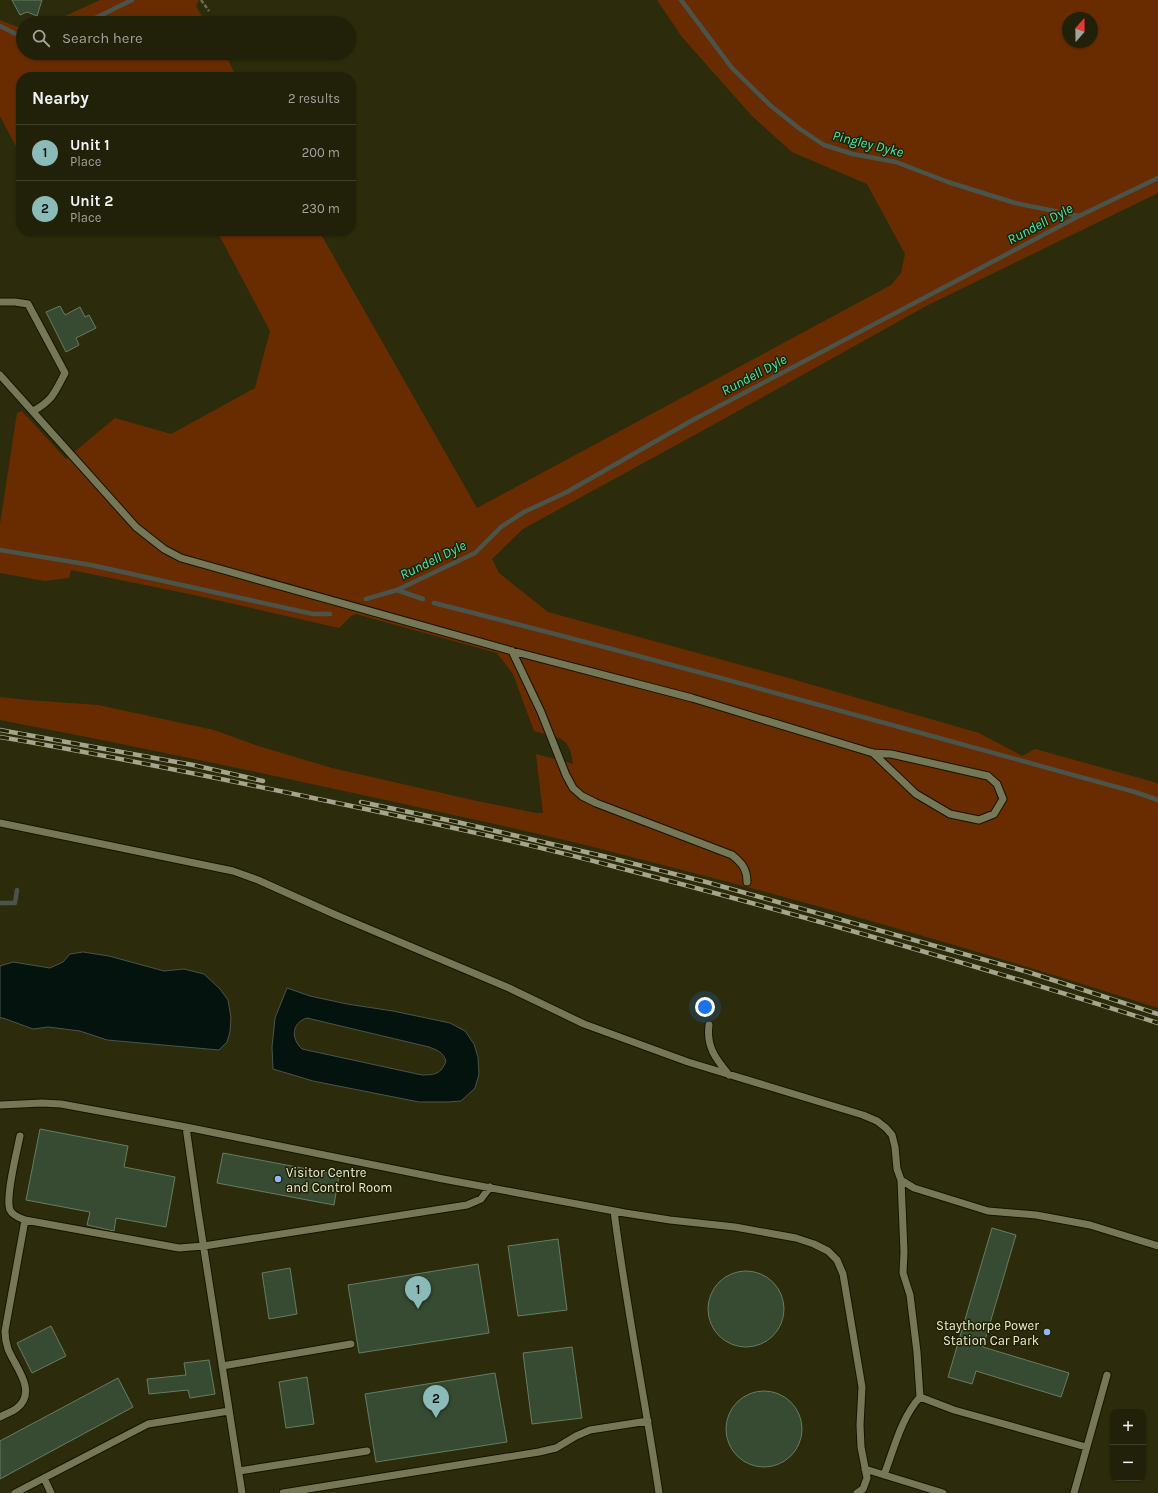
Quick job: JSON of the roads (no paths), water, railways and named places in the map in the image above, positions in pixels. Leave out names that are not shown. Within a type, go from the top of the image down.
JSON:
[{"type":"lane","points":[[0,302],[28,304],[65,373],[52,397],[44,405],[32,411]]},
{"type":"lane","points":[[0,375],[136,527],[164,549],[182,558],[512,650],[692,698],[873,753],[891,754],[988,776],[997,784],[1003,799],[994,814],[979,820],[950,814],[916,794],[873,753]]},
{"type":"lane","points":[[512,650],[541,712],[566,776],[573,788],[582,796],[596,803],[732,855],[742,863],[747,873],[747,882]]},
{"type":"lane","points":[[0,823],[233,871],[258,880],[336,915],[509,988],[584,1024],[654,1050],[729,1075],[863,1115],[877,1121],[892,1135],[895,1146],[897,1170],[901,1180],[904,1252],[903,1273],[910,1295],[918,1352],[920,1397],[914,1403],[904,1423],[884,1475]]},
{"type":"lane","points":[[708,1025],[707,1037],[711,1048],[717,1060],[729,1075]]},
{"type":"lane","points":[[0,1105],[42,1103],[61,1104],[614,1211],[647,1217],[735,1227],[796,1238],[814,1244],[828,1251],[837,1260],[843,1274],[862,1387],[860,1425],[861,1447],[867,1478],[863,1491],[856,1493]]},
{"type":"lane","points":[[186,1127],[242,1493]]},
{"type":"lane","points":[[20,1136],[10,1187],[8,1205],[10,1212],[25,1220],[178,1248],[204,1246],[466,1205],[481,1199],[490,1187]]},
{"type":"lane","points":[[901,1180],[914,1188],[988,1211],[1036,1215],[1068,1220],[1113,1231],[1158,1246]]},
{"type":"lane","points":[[614,1211],[620,1257],[659,1493]]},
{"type":"lane","points":[[0,1417],[17,1408],[24,1400],[26,1391],[24,1381],[8,1349],[5,1331],[25,1220]]},
{"type":"lane","points":[[222,1366],[351,1344]]},
{"type":"lane","points":[[1074,1493],[1106,1375]]},
{"type":"lane","points":[[920,1397],[954,1410],[1086,1447]]},
{"type":"lane","points":[[15,1493],[148,1424],[229,1411]]},
{"type":"lane","points":[[283,1493],[539,1452],[556,1448],[576,1436],[590,1430],[648,1421]]},
{"type":"lane","points":[[239,1471],[367,1451]]},
{"type":"lane","points":[[865,1469],[943,1493]]},
{"type":"lane","points":[[44,1478],[51,1493]]},
{"type":"waterway","name":"Pingley Dyke","points":[[99,16],[132,0]]},
{"type":"waterway","name":"Pingley Dyke","points":[[681,0],[732,68],[771,106],[800,129],[824,145],[853,154],[896,162],[948,182],[1015,203],[1079,216]]},
{"type":"waterway","name":"Pingley Dyke","points":[[0,26],[16,34]]},
{"type":"waterway","name":"Rundell Dyle","points":[[366,599],[397,590],[475,553],[501,527],[524,512],[567,492],[691,421],[1079,216],[1158,178]]},
{"type":"waterway","points":[[0,550],[91,565],[313,614],[330,614]]},
{"type":"waterway","points":[[397,590],[423,599]]},
{"type":"waterway","points":[[434,603],[610,648],[1135,792],[1158,800]]},
{"type":"waterway","points":[[0,903],[15,903],[17,890]]},
{"type":"railway","points":[[0,730],[193,765],[263,781]]},
{"type":"railway","points":[[0,737],[199,774],[468,831],[579,857],[888,941],[1158,1023]]},
{"type":"railway","points":[[361,802],[457,822],[706,882],[1028,972],[1158,1014]]},
{"type":"place","name":"Visitor Centre and Control Room","points":[[278,1179]]},
{"type":"place","name":"Unit 1","points":[[418,1309]]},
{"type":"place","name":"Staythorpe Power Station Car Park","points":[[1047,1332]]},
{"type":"place","name":"Unit 2","points":[[436,1418]]}]
